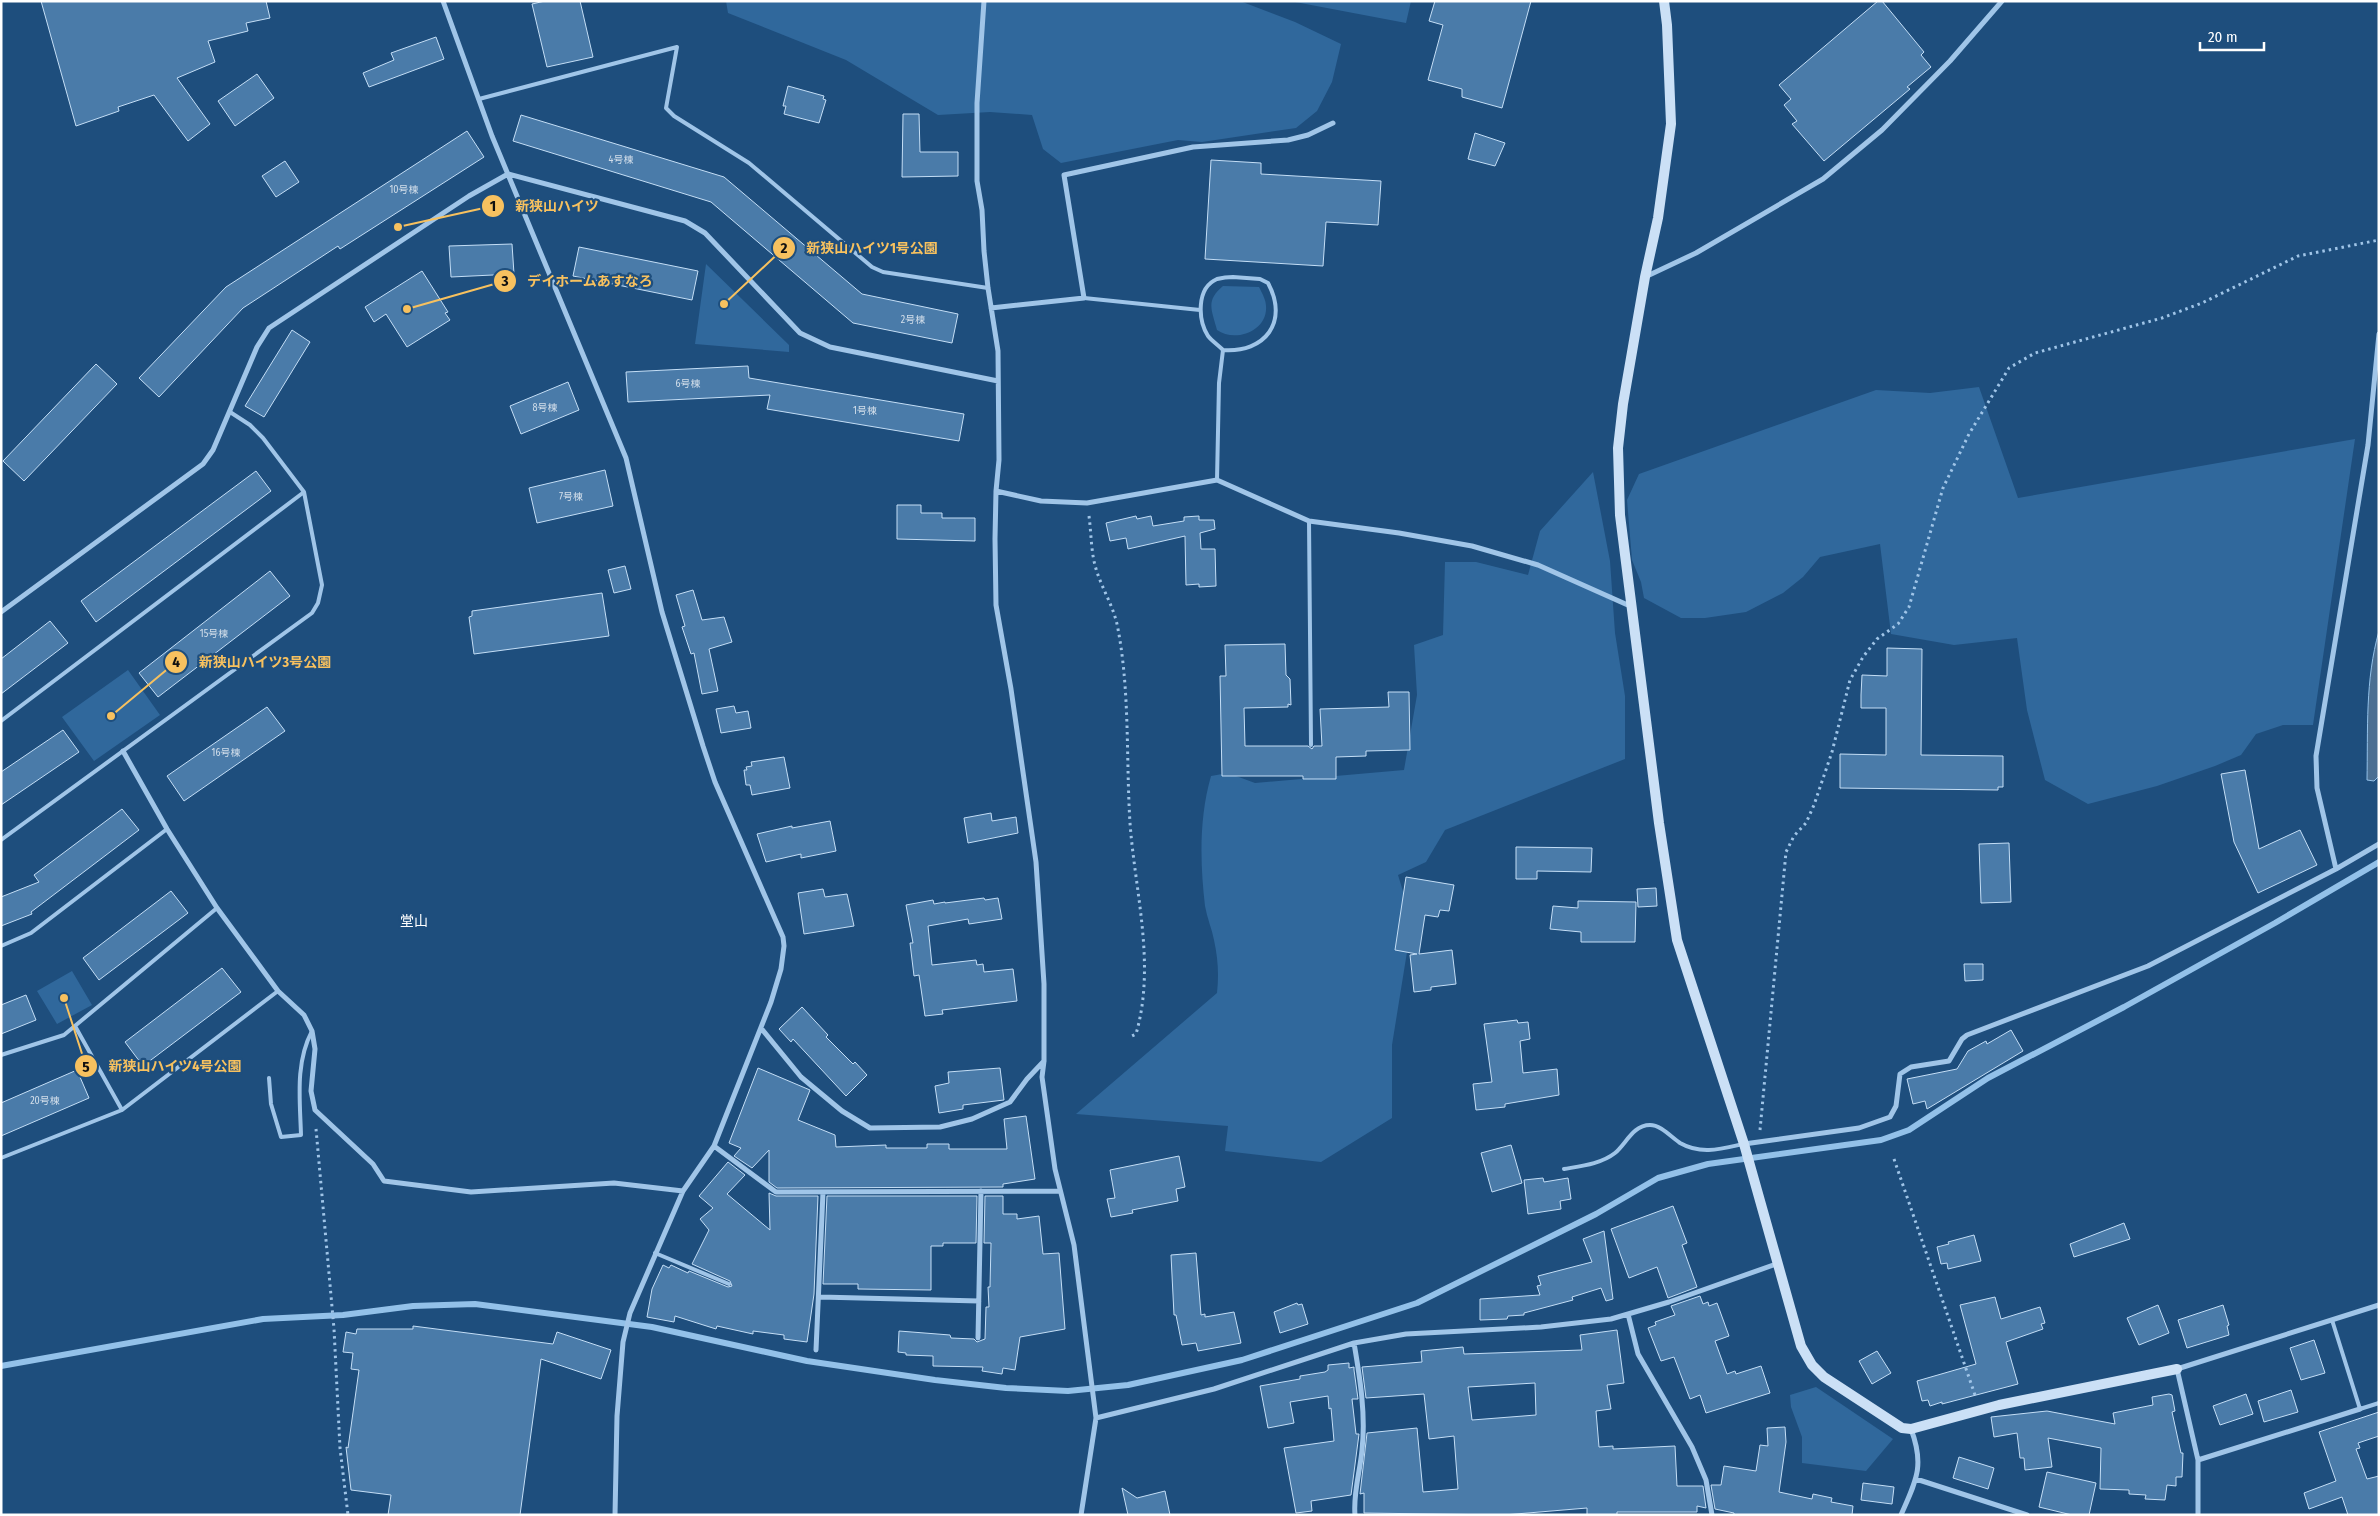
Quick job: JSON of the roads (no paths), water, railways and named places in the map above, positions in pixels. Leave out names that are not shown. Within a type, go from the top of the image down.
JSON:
[{"type":"street","points":[[443,1],[508,174],[626,458],[662,612],[703,746],[716,782],[783,936],[784,946],[781,969],[761,1028],[714,1146],[683,1191],[630,1314],[623,1342],[618,1416],[615,1515]]},
{"type":"street","points":[[984,1],[976,103],[977,181],[982,210],[990,308],[998,351],[999,460],[996,491],[996,606],[1011,689],[1036,862],[1044,984],[1044,1061],[1042,1077],[1055,1169],[1074,1244],[1096,1418],[1081,1515]]},
{"type":"street","points":[[1664,1],[1672,124],[1658,218],[1645,277],[1623,404],[1618,448],[1620,515],[1659,823],[1677,940],[1746,1149],[1802,1346],[1812,1365],[1824,1377],[1902,1428],[1911,1429],[1980,1411],[2177,1369],[2379,1305]]},
{"type":"street","points":[[1645,277],[1696,253],[1823,179],[1882,130],[1950,61],[2002,1]]},
{"type":"street","points":[[990,308],[1084,298],[1064,175],[1193,147],[1288,140],[1308,135],[1333,123]]},
{"type":"street","points":[[1,612],[203,464],[213,450],[257,347],[268,328],[469,196],[508,174],[685,221],[705,233],[800,332],[830,347],[998,381]]},
{"type":"street","points":[[2336,869],[2317,788],[2316,756],[2368,445],[2379,334]]},
{"type":"street","points":[[996,491],[1041,501],[1087,503],[1217,480],[1309,521],[1399,533],[1472,546],[1538,565],[1631,606]]},
{"type":"street","points":[[123,751],[167,829],[218,908],[278,991],[304,1015],[312,1031],[315,1049],[311,1091],[315,1110],[373,1164],[384,1181],[471,1192],[614,1183],[683,1191]]},
{"type":"street","points":[[1746,1149],[1759,1142],[1859,1128],[1890,1117],[1896,1106],[1900,1074],[1911,1067],[1949,1061],[1962,1038],[1967,1035],[2148,966],[2336,869],[2379,844]]},
{"type":"street","points":[[761,1028],[801,1077],[842,1111],[870,1128],[940,1127],[972,1119],[1010,1102],[1027,1079],[1044,1061]]},
{"type":"street","points":[[714,1146],[776,1192],[1060,1191]]},
{"type":"street","points":[[978,1338],[981,1191]]},
{"type":"street","points":[[816,1350],[820,1297],[823,1192]]},
{"type":"street","points":[[1096,1418],[1214,1389],[1354,1344],[1406,1334],[1541,1327],[1611,1319],[1669,1302],[1779,1263]]},
{"type":"street","points":[[820,1297],[979,1301]]},
{"type":"street","points":[[1628,1314],[1638,1354],[1692,1447],[1706,1480],[1712,1515]]},
{"type":"street","points":[[1354,1344],[1360,1378],[1363,1420],[1362,1450],[1355,1495],[1356,1515]]},
{"type":"street","points":[[2177,1369],[2198,1460],[2198,1515]]},
{"type":"street","points":[[2198,1460],[2360,1409]]},
{"type":"street","points":[[1901,1515],[1916,1479],[1919,1458],[1911,1429]]},
{"type":"street","points":[[1916,1479],[2027,1515]]},
{"type":"lane","points":[[479,99],[677,47],[666,108],[674,116],[748,163],[872,267],[883,272],[988,288]]},
{"type":"lane","points":[[1233,277],[1260,279],[1268,283],[1276,303],[1276,316],[1272,328],[1265,339],[1243,348],[1223,350],[1207,334],[1200,310],[1203,294],[1210,284],[1218,279],[1233,277]]},
{"type":"lane","points":[[1084,298],[1200,310]]},
{"type":"lane","points":[[1217,480],[1219,383],[1223,350]]},
{"type":"lane","points":[[1,840],[312,613],[318,603],[322,585],[304,492],[263,438],[250,425],[230,412]]},
{"type":"lane","points":[[1,721],[304,492]]},
{"type":"lane","points":[[1309,521],[1311,745]]},
{"type":"lane","points":[[1,946],[31,933],[167,829]]},
{"type":"lane","points":[[1,1054],[64,1035],[218,908]]},
{"type":"lane","points":[[1,1158],[122,1110],[278,991]]},
{"type":"lane","points":[[75,1026],[122,1110]]},
{"type":"lane","points":[[269,1078],[271,1104],[281,1137],[302,1135],[299,1087],[304,1046],[312,1031]]},
{"type":"lane","points":[[1564,1169],[1597,1162],[1615,1152],[1626,1138],[1640,1128],[1650,1125],[1658,1127],[1681,1143],[1698,1149],[1712,1152],[1746,1149]]},
{"type":"lane","points":[[655,1253],[729,1284]]},
{"type":"lane","points":[[2332,1320],[2360,1409],[2379,1403]]},
{"type":"waterway","points":[[1,1366],[263,1319],[343,1315],[413,1306],[475,1304],[652,1327],[807,1361],[935,1380],[1006,1388],[1068,1391],[1128,1385],[1242,1360],[1417,1303],[1596,1214],[1658,1178],[1708,1164],[1881,1140],[1909,1130],[1988,1078],[2124,1007],[2275,923],[2379,862]]},
{"type":"place","name":"新狭山ハイツ","points":[[398,227]]},
{"type":"place","name":"新狭山ハイツ1号公園","points":[[724,304]]},
{"type":"place","name":"デイホームあすなろ","points":[[407,309]]},
{"type":"place","name":"新狭山ハイツ3号公園","points":[[111,716]]},
{"type":"place","name":"新狭山ハイツ4号公園","points":[[64,998]]},
{"type":"district","name":"堂山","points":[[414,921]]}]
